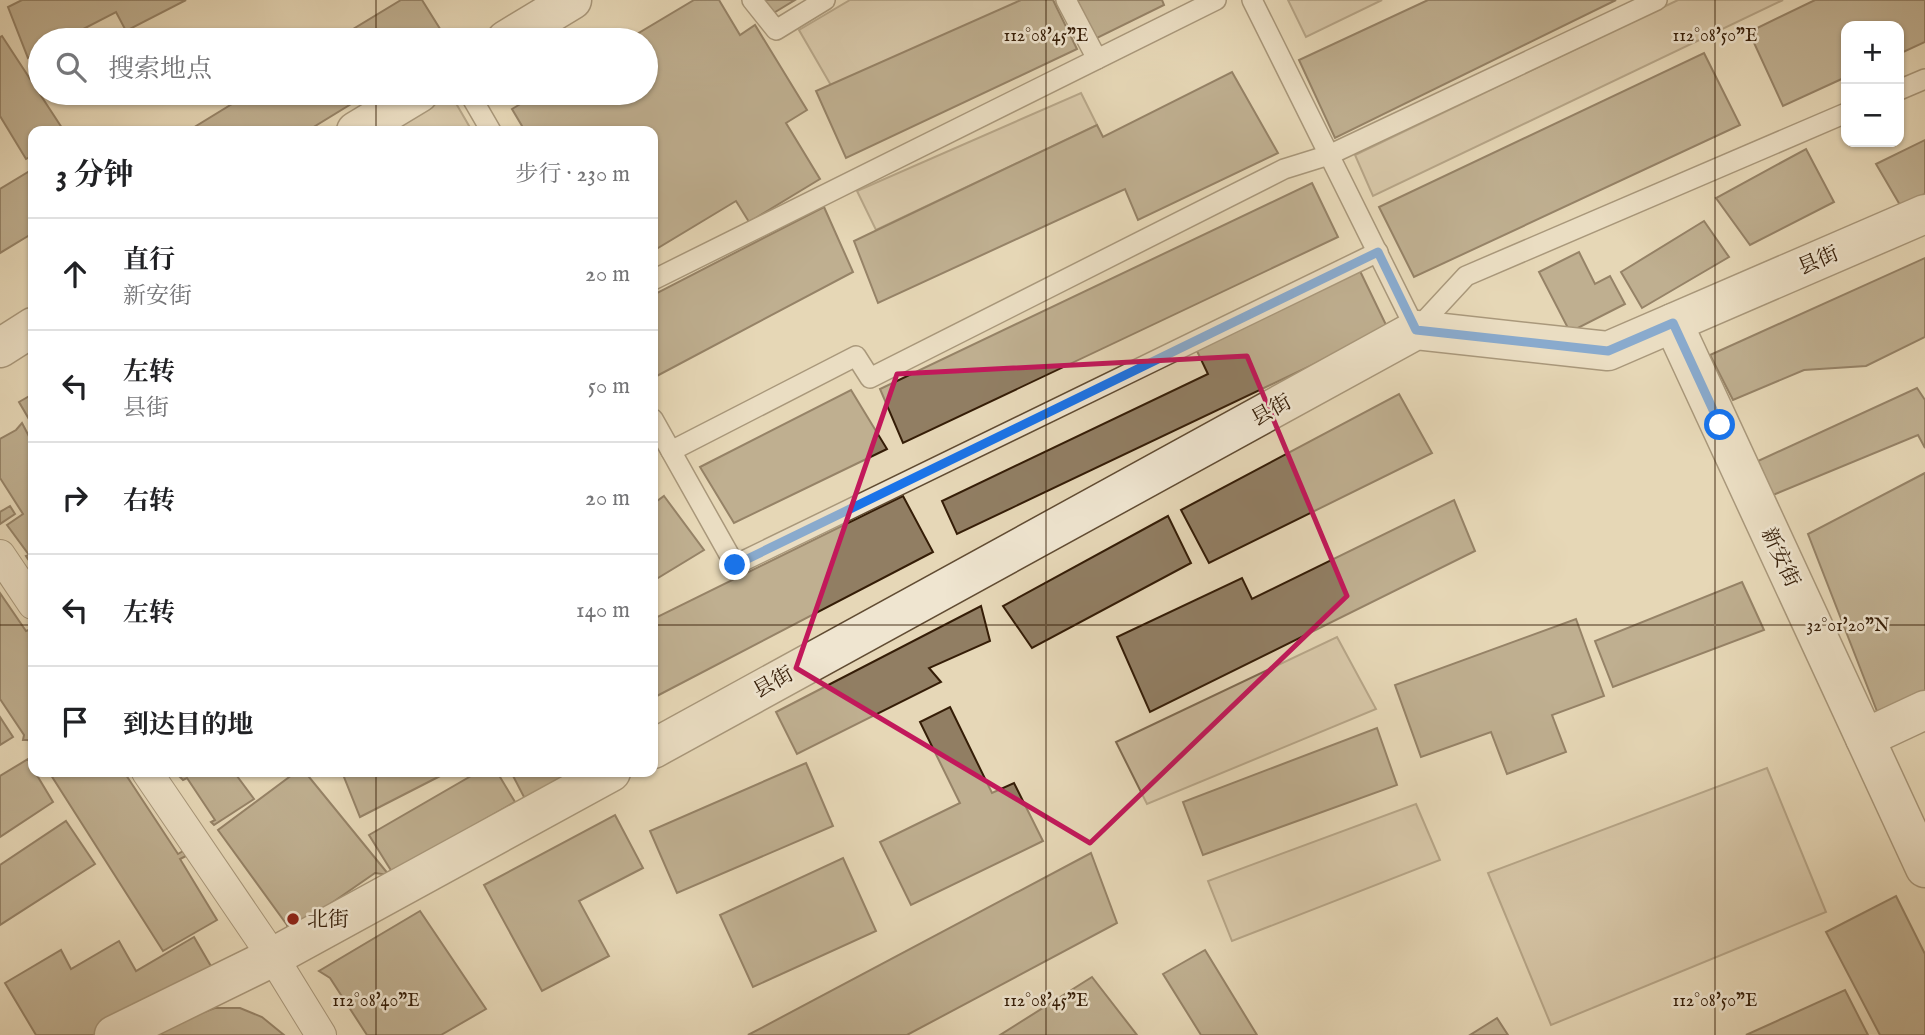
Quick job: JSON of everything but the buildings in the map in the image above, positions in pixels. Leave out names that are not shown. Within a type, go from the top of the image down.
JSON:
[{"type":"street","points":[[526,28],[572,0]]},
{"type":"street","points":[[364,126],[399,105]]},
{"type":"street","name":"县街","points":[[658,746],[1416,330],[1608,351],[1925,214]]},
{"type":"street","name":"新安街","points":[[1673,323],[1925,868]]},
{"type":"street","points":[[0,348],[28,330]]},
{"type":"street","points":[[0,555],[28,597]]},
{"type":"street","points":[[1865,738],[1925,710]]},
{"type":"street","points":[[150,777],[273,957],[321,1035]]},
{"type":"street","points":[[114,1035],[273,957],[602,777]]},
{"type":"lane","points":[[752,0],[776,30],[825,0]]},
{"type":"lane","points":[[1066,0],[1097,60]]},
{"type":"lane","points":[[658,278],[1216,0]]},
{"type":"lane","points":[[1252,0],[1416,330],[1466,276],[1841,115]]},
{"type":"lane","points":[[671,451],[856,356],[870,378],[1284,169],[1329,155],[1657,0]]},
{"type":"lane","points":[[1904,88],[1925,79]]},
{"type":"lane","points":[[476,105],[488,126]]},
{"type":"lane","points":[[658,428],[735,565],[1378,252]]},
{"type":"highlighted area","points":[[1247,356],[1347,596],[1090,843],[796,668],[897,374]]},
{"type":"shaded area","points":[[850,0],[1053,0],[1056,6],[847,113],[799,30]]},
{"type":"shaded area","points":[[1288,0],[1382,0],[1306,37]]},
{"type":"shaded area","points":[[1678,0],[1783,0],[1373,196],[1355,155]]},
{"type":"shaded area","points":[[1081,93],[1097,125],[876,230],[857,191]]},
{"type":"shaded area","points":[[399,105],[457,105],[469,126],[364,126]]},
{"type":"shaded area","points":[[1337,637],[1376,709],[1147,804],[1116,742]]},
{"type":"shaded area","points":[[1767,768],[1826,912],[1551,1025],[1488,873]]},
{"type":"shaded area","points":[[1416,804],[1440,860],[1232,941],[1208,881]]},
{"type":"place","name":"北街","points":[[293,919]]},
{"type":"route","points":[[735,565],[1378,252],[1416,330],[1608,351],[1673,323],[1720,425]]}]
